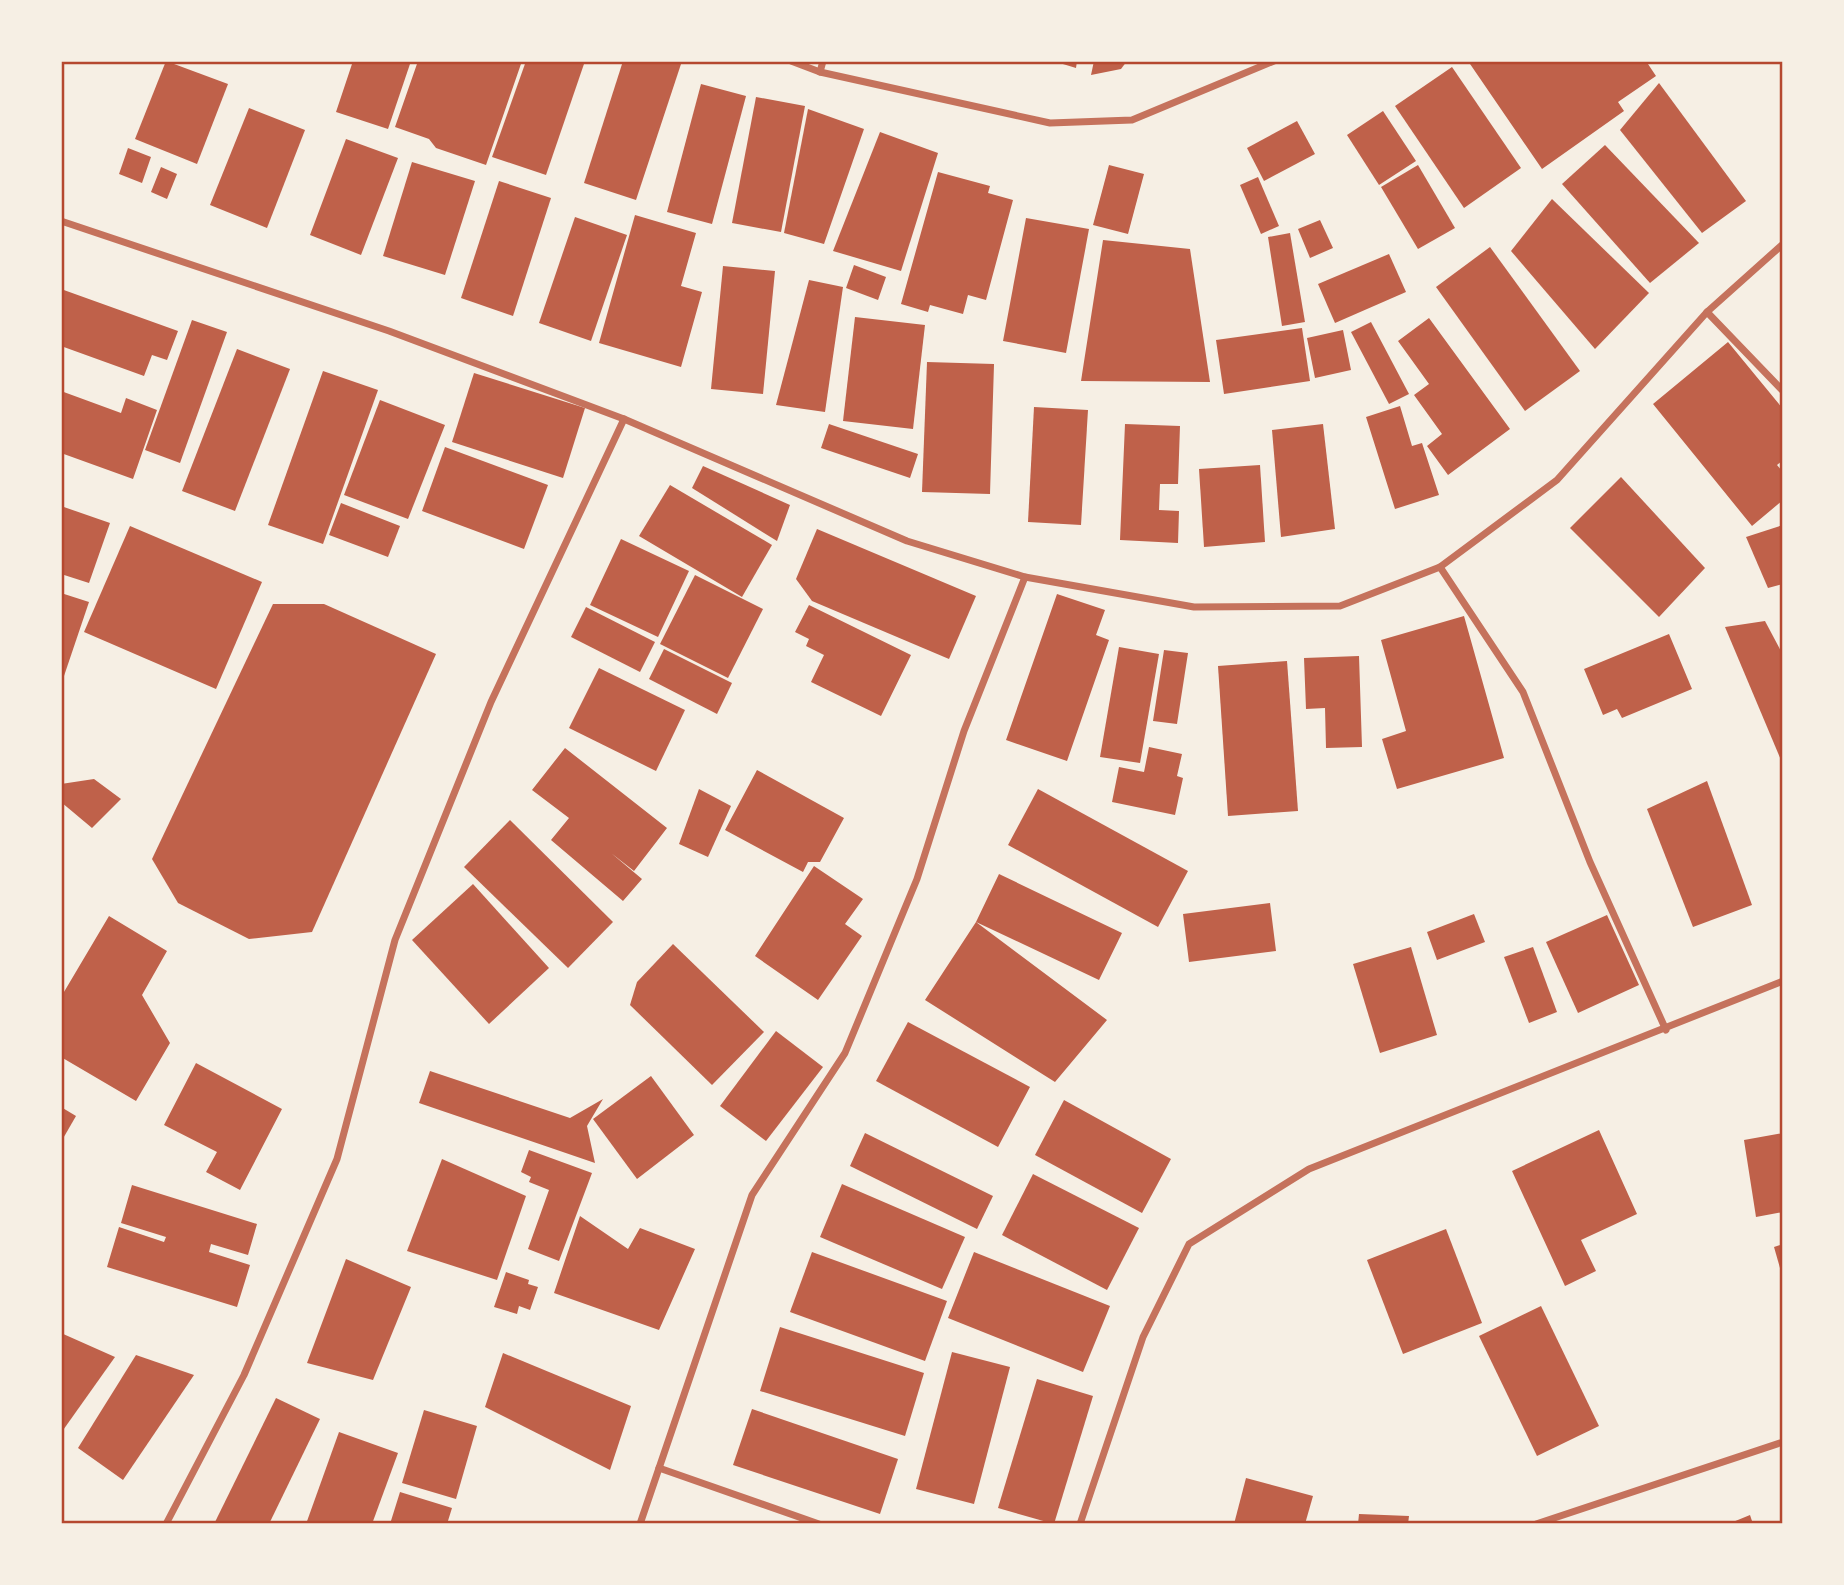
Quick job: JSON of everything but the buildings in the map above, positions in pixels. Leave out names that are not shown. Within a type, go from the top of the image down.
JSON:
[{"type":"street","points":[[791,61],[820,72],[1050,123],[1132,120],[1274,61]]},
{"type":"street","points":[[820,72],[824,61]]},
{"type":"street","points":[[61,221],[389,331],[624,419],[906,541],[1026,577],[1194,607],[1340,606],[1440,567],[1557,480],[1707,312],[1783,244]]},
{"type":"street","points":[[1707,312],[1783,391]]},
{"type":"street","points":[[166,1524],[244,1375],[337,1159],[395,940],[491,702],[624,419]]},
{"type":"street","points":[[1440,567],[1523,692],[1590,862],[1666,1030]]},
{"type":"street","points":[[640,1524],[752,1195],[845,1053],[916,879],[964,731],[1026,577]]},
{"type":"street","points":[[1080,1524],[1143,1337],[1189,1244],[1309,1169],[1666,1030],[1783,981]]},
{"type":"street","points":[[1536,1524],[1783,1442]]},
{"type":"street","points":[[659,1468],[819,1524]]}]
